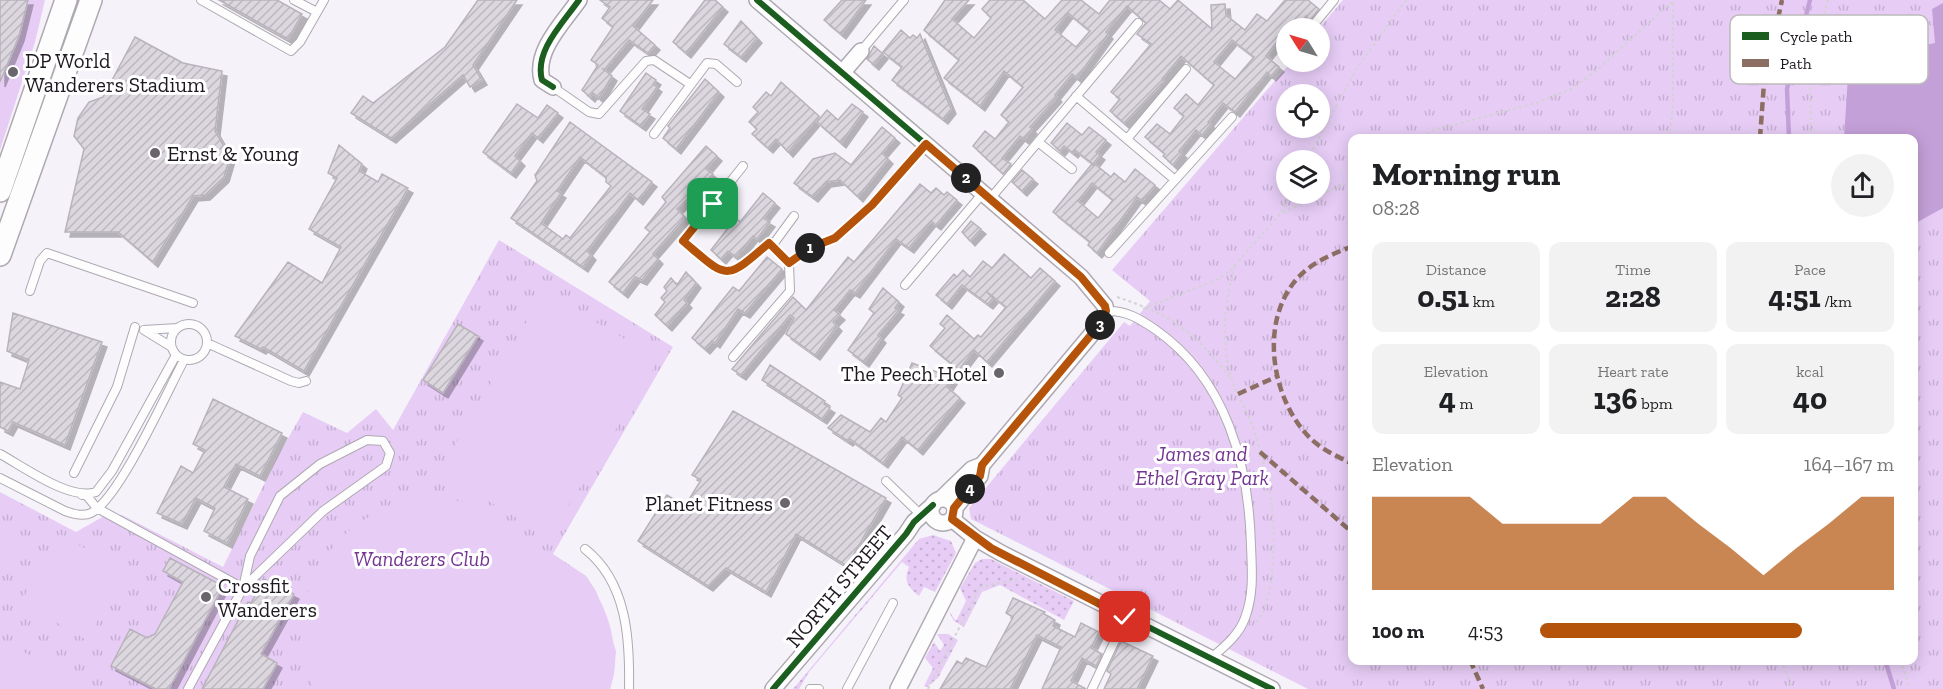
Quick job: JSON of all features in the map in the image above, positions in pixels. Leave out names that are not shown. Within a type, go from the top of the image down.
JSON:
[{"type":"main road","points":[[0,191],[66,0]]},
{"type":"main road","points":[[0,255],[91,0]]},
{"type":"street","points":[[553,87],[542,80],[539,70],[546,47],[579,0]]},
{"type":"street","points":[[757,0],[1081,277],[1102,299],[1106,311]]},
{"type":"street","points":[[842,73],[861,51]]},
{"type":"street","name":"NORTH STREET","points":[[773,689],[906,534],[939,511],[980,476],[982,465],[1097,329],[1106,311]]},
{"type":"street","points":[[939,511],[975,538],[1044,575],[1272,689]]},
{"type":"street","points":[[898,689],[975,538]]},
{"type":"lane","points":[[201,0],[291,51],[300,42],[324,0]]},
{"type":"lane","points":[[294,0],[317,12]]},
{"type":"lane","points":[[861,51],[904,0]]},
{"type":"lane","points":[[1319,18],[1334,0]]},
{"type":"lane","points":[[905,285],[1038,142],[1138,23]]},
{"type":"lane","points":[[553,87],[589,112],[599,114],[646,61],[654,60],[690,84]]},
{"type":"lane","points":[[654,134],[703,66],[712,62],[737,81]]},
{"type":"lane","points":[[1127,139],[1186,69]]},
{"type":"lane","points":[[1076,96],[1174,180]]},
{"type":"lane","points":[[1108,253],[1232,117]]},
{"type":"lane","points":[[1038,142],[1071,169]]},
{"type":"lane","points":[[789,263],[810,248],[835,238],[872,205],[926,144]]},
{"type":"lane","points":[[733,357],[790,291],[789,263],[769,243],[741,268],[725,272],[714,268],[683,241],[743,166]]},
{"type":"lane","points":[[772,246],[794,216]]},
{"type":"lane","points":[[30,291],[40,261],[47,253],[193,303]]},
{"type":"lane","points":[[1106,311],[1117,310],[1135,316],[1177,346],[1193,364],[1233,432],[1246,482],[1251,530],[1252,595],[1240,627],[1231,641],[1210,660]]},
{"type":"lane","points":[[171,346],[144,330],[195,325],[202,330],[207,342],[204,352],[198,358],[184,360],[176,356],[171,346],[172,334],[177,328]]},
{"type":"lane","points":[[74,473],[117,387],[135,327]]},
{"type":"lane","points":[[207,342],[291,381],[299,383],[306,381]]},
{"type":"lane","points":[[80,494],[96,492],[112,471],[176,356]]},
{"type":"lane","points":[[0,478],[74,514],[91,513],[121,477],[184,360]]},
{"type":"lane","points":[[188,689],[243,588],[250,556],[275,503],[285,491],[320,464],[367,440],[380,440],[386,444],[390,453],[386,466],[323,511],[243,588]]},
{"type":"lane","points":[[0,454],[63,488],[86,495],[97,508],[243,588]]},
{"type":"lane","points":[[886,481],[939,511]]},
{"type":"lane","points":[[585,549],[607,569],[622,608],[629,639],[629,689]]},
{"type":"lane","points":[[847,689],[893,603]]},
{"type":"lane","points":[[1092,689],[1125,617]]},
{"type":"lane","points":[[810,689],[819,689]]},
{"type":"path","points":[[1312,150],[1357,68],[1406,0]]},
{"type":"path","points":[[1428,134],[1434,130],[1536,103],[1571,89],[1596,71],[1673,0]]},
{"type":"path","points":[[1670,134],[1673,108],[1673,0]]},
{"type":"path","points":[[1824,15],[1828,0]]},
{"type":"path","points":[[1810,84],[1811,134]]},
{"type":"path","points":[[1280,214],[1348,182]]},
{"type":"path","points":[[1135,316],[1148,306],[1216,280],[1235,265],[1280,214],[1286,204]]},
{"type":"path","points":[[1235,265],[1226,298],[1223,327],[1226,350],[1234,386],[1254,431],[1271,501],[1272,519],[1272,580],[1264,609],[1256,623],[1240,627]]},
{"type":"path","points":[[928,689],[980,587],[1044,575]]},
{"type":"path","points":[[1783,665],[1793,689]]},
{"type":"path","points":[[1903,665],[1910,689]]},
{"type":"green space","name":"DP World Wanderers Stadium","points":[[0,0],[45,0],[35,42],[0,150]]},
{"type":"green space","name":"James and Ethel Gray Park","points":[[1343,0],[1943,0],[1943,689],[1308,689],[971,519],[969,508],[1124,322],[1130,326],[1150,301],[1112,270],[1282,72],[1330,72],[1330,18],[1328,18]]},
{"type":"green space","name":"Wanderers Club","points":[[499,240],[673,347],[553,554],[586,576],[596,591],[616,651],[610,689],[0,689],[0,492],[76,532],[104,516],[122,515],[223,567],[277,458],[303,412],[347,433],[376,409],[393,430]]},
{"type":"green space","points":[[544,292],[659,359],[549,537],[439,472]]},
{"type":"green space","points":[[437,498],[465,502],[586,576],[607,616],[614,645],[615,660],[610,689],[313,689],[305,664],[302,637],[304,611],[311,585],[323,562],[339,540],[359,523],[396,505]]},
{"type":"green space","points":[[0,528],[19,538],[0,575]]},
{"type":"green space","points":[[59,534],[125,571],[87,640],[21,602]]},
{"type":"green space","points":[[933,535],[951,541],[956,553],[935,592],[924,587],[919,596],[915,593],[909,587],[907,580],[909,567],[902,562],[809,672],[799,689],[793,689],[919,539]]},
{"type":"green space","points":[[982,559],[991,559],[1074,601],[1064,620],[1000,585],[982,592],[964,627],[954,621],[948,610],[956,621],[966,601],[960,588],[975,563]]},
{"type":"green space","points":[[937,634],[948,634],[958,640],[938,678],[927,687],[924,686],[933,668],[925,658],[934,642],[940,651],[944,645]]},
{"type":"green space","points":[[3,641],[93,689],[0,689],[0,647]]},
{"type":"shaded area","points":[[1943,3],[1943,208],[1918,222],[1918,134],[1844,134],[1847,84],[1928,84],[1928,44],[1935,43],[1932,9]]},
{"type":"building","points":[[0,0],[28,0],[19,36],[0,82]]},
{"type":"building","points":[[219,0],[277,0],[302,14],[288,39]]},
{"type":"building","points":[[478,0],[517,0],[473,65],[482,80],[470,87],[463,75],[391,138],[351,113],[363,96],[373,103],[445,47]]},
{"type":"building","points":[[600,0],[653,0],[633,26],[655,45],[648,53],[629,40],[604,70],[612,76],[599,98],[593,93],[590,97],[582,90],[598,65],[591,60],[613,27],[602,18],[610,7]]},
{"type":"building","points":[[705,0],[715,0],[723,7],[686,53],[673,42]]},
{"type":"building","points":[[842,0],[866,0],[841,34],[824,20]]},
{"type":"building","points":[[945,0],[969,0],[952,19],[974,38],[991,18],[982,9],[990,0],[1023,0],[1045,19],[1062,0],[1081,0],[1099,14],[1110,0],[1159,0],[1170,9],[1178,0],[1212,29],[1211,5],[1225,4],[1226,15],[1245,30],[1257,14],[1267,21],[1285,0],[1308,0],[1319,9],[1312,18],[1306,16],[1304,18],[1276,18],[1276,43],[1266,56],[1276,64],[1276,70],[1271,76],[1267,72],[1235,112],[1223,103],[1208,122],[1211,124],[1202,135],[1196,130],[1179,151],[1182,153],[1173,165],[1163,156],[1165,154],[1145,137],[1157,124],[1170,134],[1184,116],[1174,108],[1186,94],[1198,105],[1214,85],[1181,56],[1162,79],[1164,81],[1124,123],[1110,111],[1120,99],[1111,92],[1151,44],[1137,34],[1146,23],[1127,6],[1106,32],[1108,34],[1077,78],[1072,74],[1055,95],[1057,97],[1030,127],[1032,129],[1024,139],[1020,136],[1002,158],[1011,164],[1003,174],[973,146],[985,131],[995,139],[1009,122],[1001,115],[1023,87],[1004,71],[980,106],[944,78],[959,60],[924,30]],"holes":[[[1068,13],[1090,31],[1076,47],[1055,30]],[[1232,40],[1254,57],[1235,79],[1214,62]]]},
{"type":"building","points":[[741,21],[757,38],[741,57],[724,44]]},
{"type":"building","points":[[901,30],[910,38],[913,35],[917,38],[920,34],[951,109],[943,119],[892,80],[902,67],[883,52]]},
{"type":"building","name":"Ernst & Young","points":[[135,37],[183,63],[222,71],[215,131],[230,157],[224,177],[205,195],[193,196],[153,262],[118,232],[65,232],[84,149],[74,136],[78,118],[89,102],[103,97]]},
{"type":"building","points":[[874,46],[883,54],[874,65],[867,59]]},
{"type":"building","points":[[646,73],[656,80],[653,84],[657,87],[642,109],[650,114],[641,126],[620,111]]},
{"type":"building","points":[[705,79],[719,92],[676,149],[663,138],[670,128],[668,126]]},
{"type":"building","points":[[781,82],[819,116],[788,152],[776,139],[768,148],[752,134],[757,129],[749,122],[758,112],[753,107],[766,92],[771,96]]},
{"type":"building","points":[[517,104],[538,118],[547,105],[558,113],[538,138],[532,133],[515,156],[520,161],[511,173],[483,152]]},
{"type":"building","points":[[852,104],[863,112],[841,143],[817,122],[827,110],[838,120]]},
{"type":"building","points":[[570,122],[652,182],[638,200],[630,193],[587,251],[591,255],[583,267],[511,218],[537,181],[535,175]],"holes":[[[580,157],[606,177],[606,182],[611,186],[570,238],[566,235],[563,239],[541,223],[561,193],[557,191]]]},
{"type":"building","points":[[1067,123],[1082,135],[1089,127],[1106,140],[1096,152],[1100,155],[1093,164],[1075,150],[1073,153],[1064,146],[1060,151],[1051,143]]},
{"type":"building","points":[[882,127],[895,138],[882,153],[888,159],[858,197],[840,180],[826,182],[813,197],[794,183],[813,159],[835,153],[851,165]]},
{"type":"building","points":[[339,145],[362,164],[359,171],[378,182],[382,174],[408,188],[304,371],[263,347],[261,349],[235,336],[288,262],[322,283],[341,247],[309,229],[337,178],[328,173]]},
{"type":"building","points":[[706,146],[717,156],[706,169],[713,174],[677,209],[685,217],[653,254],[658,259],[642,280],[635,277],[623,293],[609,282],[650,232],[645,228],[666,202],[662,197]]},
{"type":"building","points":[[1091,165],[1096,165],[1111,177],[1114,173],[1125,182],[1135,169],[1155,185],[1142,201],[1137,197],[1097,253],[1088,245],[1090,242],[1053,212]],"holes":[[[1092,183],[1113,200],[1098,218],[1078,201]]]},
{"type":"building","points":[[1022,170],[1033,179],[1022,191],[1012,182]]},
{"type":"building","points":[[920,184],[931,193],[936,188],[944,195],[947,192],[957,200],[936,225],[931,221],[909,248],[896,239],[855,293],[850,290],[834,310],[840,315],[833,322],[837,326],[815,355],[786,334],[794,318],[790,315],[741,375],[732,369],[793,297],[806,310],[848,257],[854,262]]},
{"type":"building","points":[[763,193],[775,203],[763,218],[770,222],[757,239],[753,236],[736,257],[728,251],[721,259],[711,250],[736,218],[740,222]]},
{"type":"building","points":[[971,221],[981,229],[970,241],[962,232]]},
{"type":"building","points":[[1004,254],[1031,278],[1040,268],[1055,281],[987,362],[974,350],[959,370],[930,346],[945,328],[940,324],[947,315],[974,339],[978,335],[981,337],[1006,307],[986,291],[993,298],[988,304],[962,285],[947,304],[936,295],[954,274],[957,277],[963,270],[970,277],[983,261],[992,268]]},
{"type":"building","points":[[767,257],[782,269],[745,313],[738,309],[715,343],[712,341],[705,349],[692,338],[733,287],[739,291]]},
{"type":"building","points":[[686,272],[696,283],[684,300],[687,303],[667,326],[655,315],[665,302],[661,298],[667,291],[664,287],[671,278],[677,285]]},
{"type":"building","points":[[883,288],[899,302],[895,308],[899,310],[878,335],[881,338],[864,362],[848,350],[874,313],[869,309]]},
{"type":"building","points":[[13,313],[102,342],[65,445],[13,422],[8,431],[0,427],[0,382],[20,389],[29,360],[7,351]]},
{"type":"building","points":[[458,324],[478,336],[443,393],[423,380]]},
{"type":"building","points":[[912,363],[953,378],[947,387],[960,398],[918,450],[902,437],[883,463],[850,439],[848,441],[828,428],[841,415],[870,432],[881,418],[886,422],[902,398],[898,395]]},
{"type":"building","points":[[770,365],[825,401],[824,404],[830,408],[822,419],[762,380]]},
{"type":"building","points":[[213,399],[282,433],[260,476],[236,464],[224,487],[248,499],[227,543],[204,531],[215,508],[196,498],[182,524],[157,513],[181,466],[193,473],[205,450],[193,444]]},
{"type":"building","name":"Planet Fitness","points":[[733,411],[886,498],[847,566],[796,534],[766,592],[726,568],[708,586],[638,541],[667,495],[685,506],[701,480],[692,475]]},
{"type":"building","points":[[170,558],[223,586],[169,689],[156,689],[111,666],[130,629],[147,638],[155,634],[183,582],[163,571]]},
{"type":"building","points":[[264,579],[294,594],[261,654],[277,663],[263,689],[202,689],[248,602],[251,603]]},
{"type":"building","points":[[1013,598],[1045,612],[1044,614],[1055,620],[1053,626],[1075,637],[1081,623],[1099,632],[1091,648],[1102,654],[1096,666],[1082,658],[1071,681],[1086,689],[1042,689],[1061,647],[1037,635],[1010,689],[940,689],[957,661],[962,664],[966,658],[986,667],[1013,617],[1006,613]]},
{"type":"building","points":[[1121,641],[1153,656],[1137,689],[1104,689],[1111,674],[1107,671]]},
{"type":"waterway","points":[[1806,15],[1810,0]]},
{"type":"waterway","points":[[1788,84],[1789,134]]},
{"type":"waterway","points":[[1887,665],[1894,689]]},
{"type":"marked path","points":[[1779,15],[1782,0]]},
{"type":"marked path","points":[[1760,134],[1764,84]]},
{"type":"marked path","points":[[1348,248],[1320,261],[1305,271],[1292,285],[1282,303],[1276,322],[1274,343],[1275,364],[1280,385],[1297,423],[1319,446],[1348,462]]},
{"type":"marked path","points":[[1238,394],[1278,376]]},
{"type":"marked path","points":[[1260,452],[1348,529]]},
{"type":"marked path","points":[[1472,665],[1483,689]]},
{"type":"cycle path","points":[[553,87],[542,80],[542,58],[558,28],[579,0]]},
{"type":"cycle path","points":[[757,0],[1081,277],[1105,306],[1106,311],[1101,323],[982,465],[980,476],[955,508]]},
{"type":"cycle path","points":[[773,689],[914,522],[933,505]]},
{"type":"cycle path","points":[[952,519],[975,538],[1001,553],[1272,689]]},
{"type":"place","name":"DP World Wanderers Stadium","points":[[13,72]]},
{"type":"place","name":"Ernst & Young","points":[[155,153]]},
{"type":"place","name":"The Peech Hotel","points":[[999,373]]},
{"type":"place","name":"Planet Fitness","points":[[785,503]]},
{"type":"place","name":"Crossfit Wanderers","points":[[206,597]]},
{"type":"route","points":[[713,204],[683,241],[714,268],[725,272],[741,268],[769,243],[789,263],[810,248],[835,238],[872,205],[926,144],[1096,292],[1102,299],[1106,311],[1101,323],[1051,386],[982,465],[980,476],[954,508],[955,513],[952,519],[991,548],[1125,617]]}]
